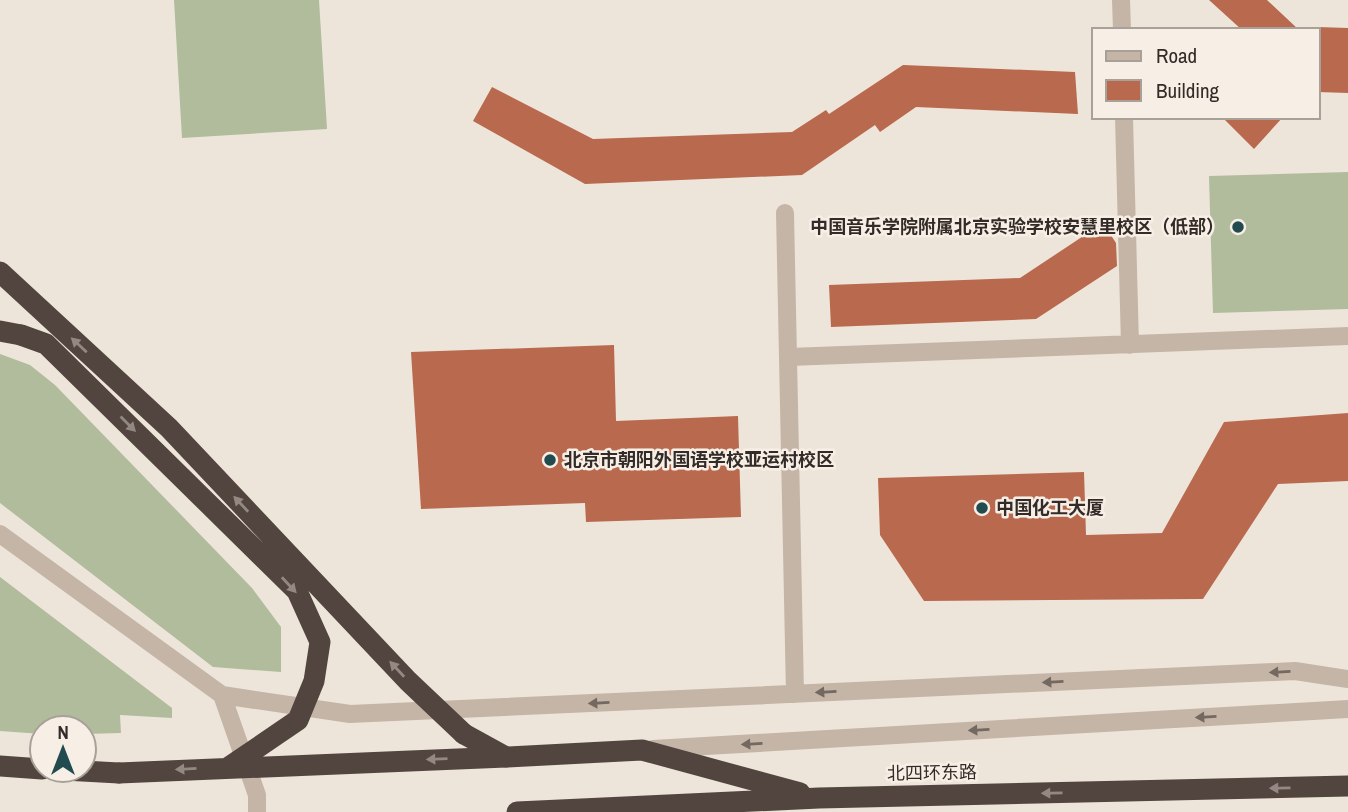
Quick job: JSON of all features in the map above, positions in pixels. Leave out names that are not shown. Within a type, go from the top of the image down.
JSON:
[{"type":"highway","points":[[0,272],[169,428],[408,681],[464,734],[506,757]]},
{"type":"highway","points":[[0,331],[46,344],[297,591],[320,642],[314,681],[298,720],[229,766]]},
{"type":"highway","points":[[98,772],[642,750],[819,798]]},
{"type":"highway","points":[[0,766],[28,768]]},
{"type":"highway","name":"北四环东路","points":[[517,812],[819,798],[1348,786]]},
{"type":"street","points":[[1121,0],[1122,28]]},
{"type":"street","points":[[1124,119],[1130,345]]},
{"type":"street","points":[[785,213],[795,694]]},
{"type":"street","points":[[789,357],[1348,337]]},
{"type":"street","points":[[0,534],[222,695],[350,714],[1295,671],[1348,679]]},
{"type":"street","points":[[222,695],[257,795],[257,812]]},
{"type":"street","points":[[642,750],[1348,709]]},
{"type":"green space","points":[[174,0],[319,0],[327,129],[182,138]]},
{"type":"green space","points":[[1348,172],[1348,309],[1213,313],[1209,176]]},
{"type":"green space","points":[[0,354],[30,365],[55,385],[252,588],[281,627],[281,672],[213,667],[0,503]]},
{"type":"green space","points":[[0,577],[172,708],[172,718],[120,715],[121,733],[98,734],[98,714],[28,714],[28,733],[0,731]]},
{"type":"building","points":[[1209,0],[1267,0],[1297,28],[1240,28]]},
{"type":"building","points":[[1318,28],[1348,28],[1348,93],[1320,92]]},
{"type":"building","points":[[903,65],[1075,72],[1078,114],[916,107],[880,132],[875,125],[802,175],[585,184],[473,121],[492,87],[593,139],[792,132],[826,110],[829,114]]},
{"type":"building","points":[[1224,119],[1281,119],[1254,149]]},
{"type":"building","points":[[1103,223],[1116,243],[1117,266],[1036,319],[831,327],[829,285],[1020,278]]},
{"type":"building","points":[[614,345],[616,421],[738,416],[741,517],[586,522],[585,503],[421,509],[411,352]]},
{"type":"building","name":"中国化工大厦","points":[[1348,413],[1348,481],[1278,484],[1203,599],[924,601],[880,535],[878,478],[1084,472],[1086,535],[1162,533],[1224,422]]},
{"type":"place","name":"中国音乐学院附属北京实验学校安慧里校区（低部）","points":[[1238,227]]},
{"type":"place","name":"北京市朝阳外国语学校亚运村校区","points":[[550,460]]},
{"type":"place","name":"中国化工大厦","points":[[982,508]]}]
